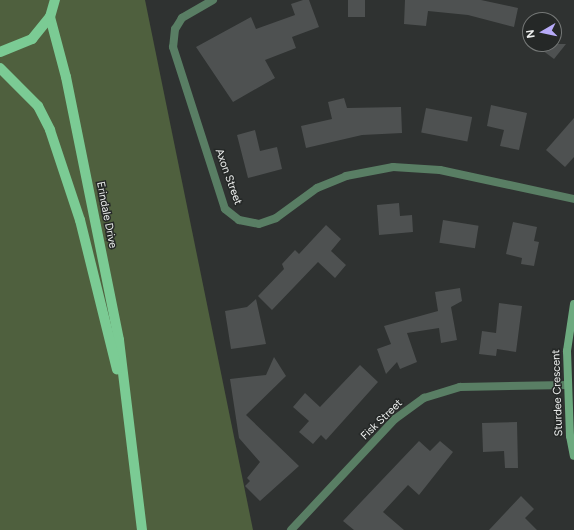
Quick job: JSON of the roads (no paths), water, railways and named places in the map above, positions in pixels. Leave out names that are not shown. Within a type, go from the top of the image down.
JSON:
[{"type":"main road","points":[[0,52],[32,39],[50,17],[57,2]]},
{"type":"main road","name":"Erindale Drive","points":[[50,17],[66,78],[119,340],[142,530]]},
{"type":"main road","name":"Erindale Drive","points":[[0,68],[38,106],[50,130],[80,220],[128,419]]},
{"type":"street","name":"Axon Street","points":[[212,0],[182,18],[175,29],[173,47],[225,209],[239,220],[259,224],[276,218],[317,188],[346,176],[393,167],[440,170],[574,199]]},
{"type":"street","name":"Sturdee Crescent","points":[[574,304],[567,351],[567,386],[574,456]]},
{"type":"street","name":"Fisk Street","points":[[291,530],[396,419],[424,398],[460,388],[567,386]]}]
